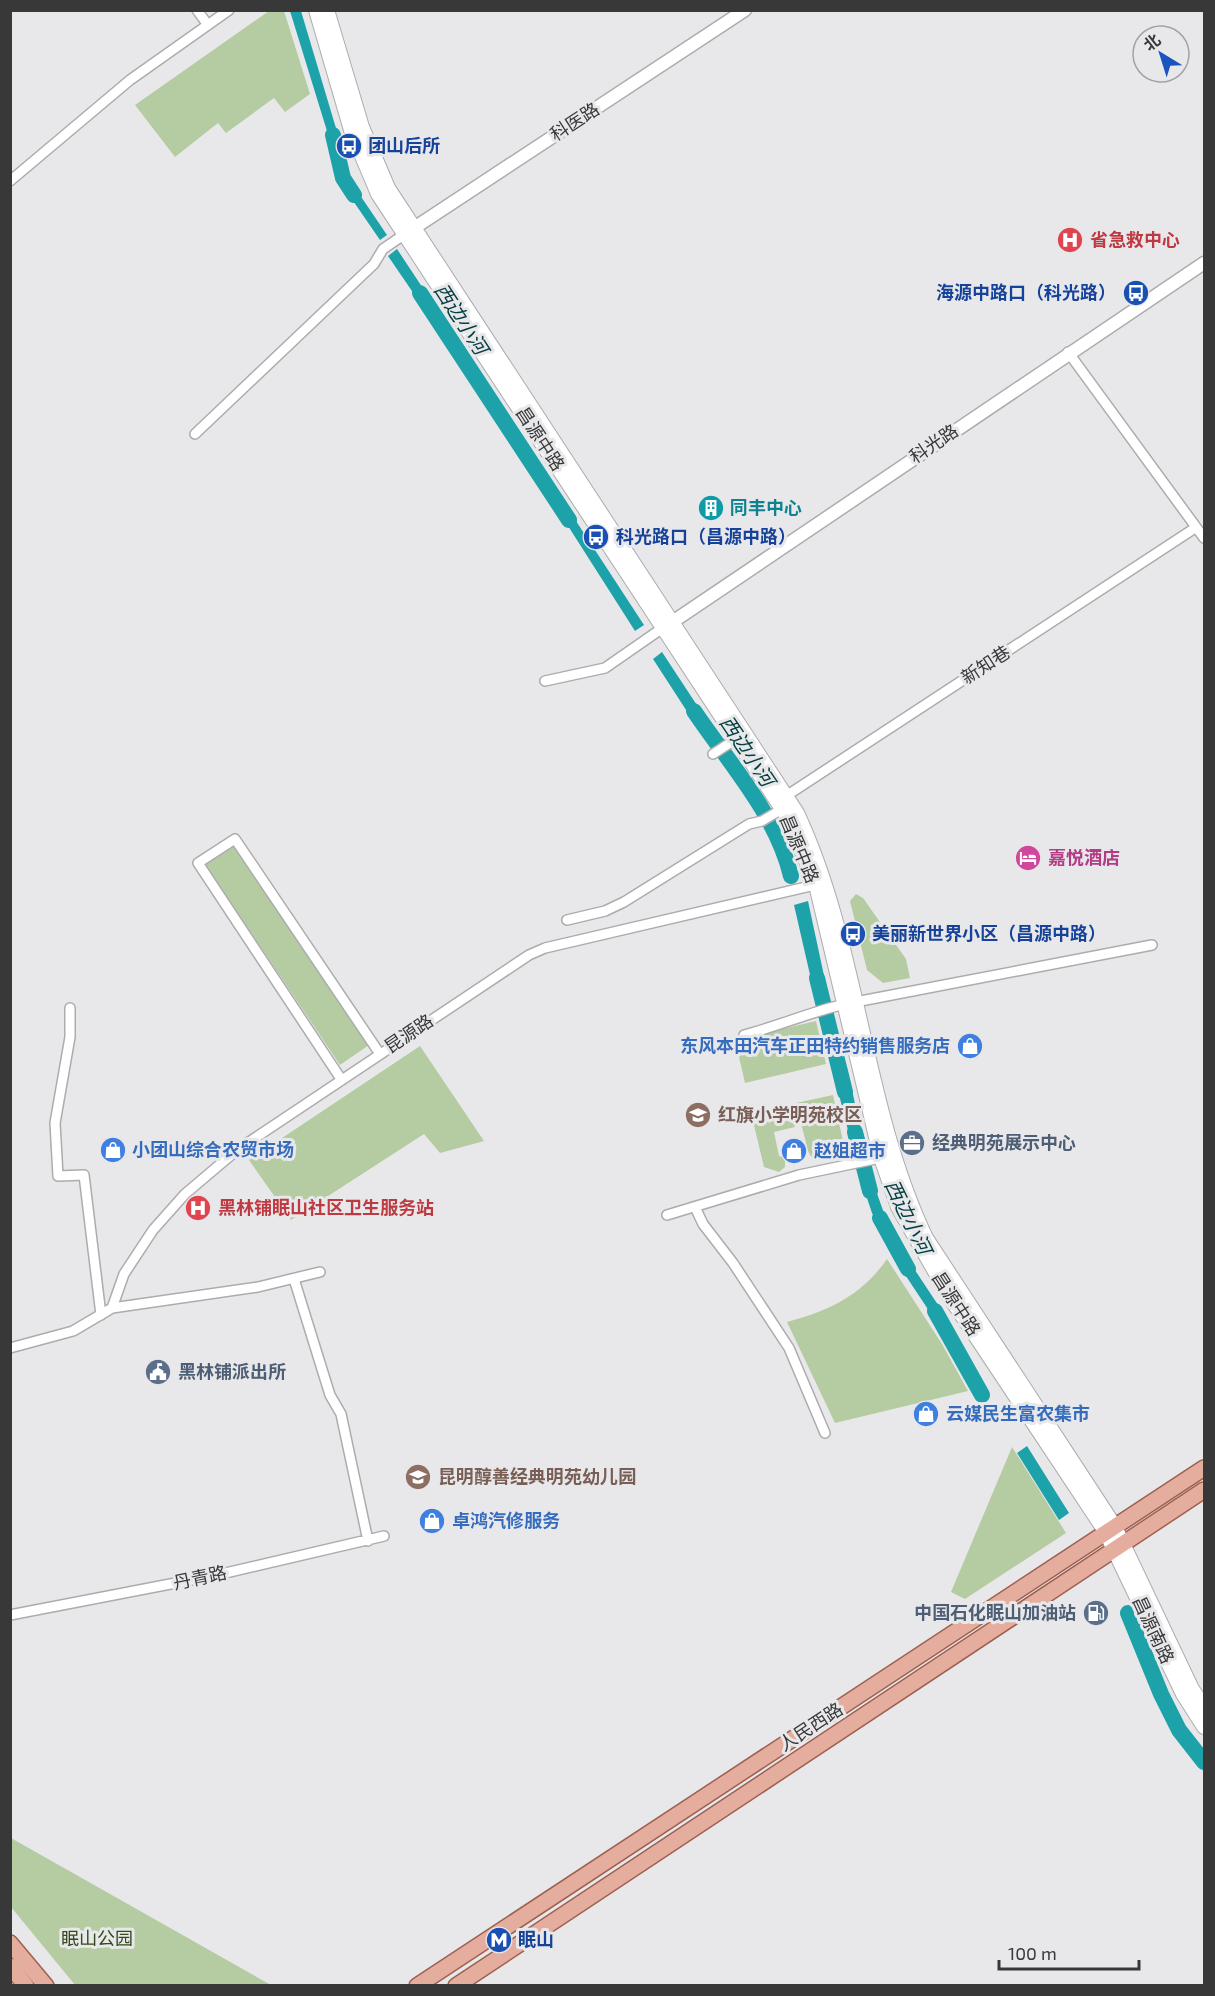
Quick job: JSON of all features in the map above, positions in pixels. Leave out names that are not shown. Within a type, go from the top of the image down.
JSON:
[{"type":"main road","name":"昌源中路","points":[[316,10],[361,155],[378,194],[410,231]]},
{"type":"main road","name":"昌源中路","points":[[327,10],[370,151],[410,231],[669,624],[816,853],[816,885],[883,1157],[898,1207],[914,1239],[1110,1528]]},
{"type":"main road","name":"昌源中路","points":[[669,624],[735,740],[785,802]]},
{"type":"main road","name":"人民西路","points":[[417,1986],[600,1863],[919,1657],[1110,1528],[1204,1468]]},
{"type":"main road","name":"人民西路","points":[[456,1986],[1204,1490]]},
{"type":"main road","name":"昌源南路","points":[[1110,1528],[1204,1707]]},
{"type":"main road","name":"昌源南路","points":[[1119,1545],[1183,1694],[1204,1727]]},
{"type":"main road","points":[[10,1943],[46,1986]]},
{"type":"main road","points":[[10,1966],[26,1986]]},
{"type":"street","points":[[196,10],[208,25]]},
{"type":"street","points":[[10,181],[130,80],[229,10]]},
{"type":"street","name":"科医路","points":[[410,231],[745,10]]},
{"type":"street","points":[[195,434],[374,264],[383,249],[410,231]]},
{"type":"street","name":"科光路","points":[[669,624],[1068,352],[1204,263]]},
{"type":"street","points":[[1068,352],[1204,538]]},
{"type":"street","name":"新知巷","points":[[567,920],[614,908],[749,824],[762,821],[785,802],[1195,528]]},
{"type":"street","points":[[545,681],[595,672],[669,624]]},
{"type":"street","points":[[713,754],[735,740]]},
{"type":"street","points":[[341,1079],[198,863],[235,839],[380,1054]]},
{"type":"street","name":"昆源路","points":[[111,1308],[130,1265],[153,1230],[185,1194],[237,1150],[521,960],[545,948],[816,885]]},
{"type":"street","points":[[744,1035],[787,1024],[813,1011],[1152,945]]},
{"type":"street","points":[[70,1008],[70,1037],[55,1123],[58,1176],[84,1175],[100,1315]]},
{"type":"street","points":[[667,1215],[799,1175],[883,1157]]},
{"type":"street","points":[[695,1207],[703,1224],[733,1263],[789,1348],[825,1433]]},
{"type":"street","points":[[10,1348],[73,1331],[111,1308],[294,1279],[320,1272]]},
{"type":"street","points":[[294,1279],[330,1395],[341,1414],[368,1541]]},
{"type":"street","name":"丹青路","points":[[10,1616],[61,1607],[384,1536]]},
{"type":"green space","points":[[269,11],[284,11],[310,94],[285,112],[274,98],[226,133],[218,123],[175,157],[135,105]]},
{"type":"green space","points":[[235,844],[369,1045],[340,1065],[205,864]]},
{"type":"green space","points":[[856,894],[863,898],[906,959],[910,978],[883,983],[867,970],[850,901]]},
{"type":"green space","points":[[816,1021],[826,1064],[745,1083],[735,1040]]},
{"type":"green space","points":[[420,1046],[484,1141],[440,1153],[424,1134],[291,1220],[249,1160]]},
{"type":"green space","points":[[833,1095],[846,1155],[813,1160],[808,1151],[796,1103]]},
{"type":"green space","points":[[790,1105],[795,1127],[774,1132],[779,1156],[785,1158],[785,1167],[779,1172],[764,1167],[751,1113]]},
{"type":"green space","points":[[887,1259],[942,1344],[968,1391],[835,1423],[787,1322],[817,1313],[843,1300],[867,1282]]},
{"type":"green space","points":[[1012,1447],[1066,1533],[965,1599],[951,1592]]},
{"type":"green space","name":"眠山公园","points":[[11,1838],[271,1985],[75,1985],[11,1907]]},
{"type":"water","points":[[290,11],[301,11],[344,155],[335,157]]},
{"type":"water","points":[[347,176],[387,235],[380,240],[338,179]]},
{"type":"water","points":[[397,249],[436,308],[427,313],[388,256]]},
{"type":"water","points":[[441,316],[477,371],[468,377],[432,322]]},
{"type":"water","points":[[483,379],[513,424],[505,430],[475,385]]},
{"type":"water","points":[[518,435],[553,483],[546,489],[511,440]]},
{"type":"water","points":[[561,498],[644,625],[635,631],[554,504]]},
{"type":"water","points":[[662,652],[710,725],[701,733],[653,659]]},
{"type":"water","points":[[732,756],[768,810],[759,813],[724,762]]},
{"type":"water","points":[[775,822],[797,874],[788,877],[765,827]]},
{"type":"water","points":[[808,901],[829,999],[816,1001],[794,905]]},
{"type":"water","points":[[833,1012],[843,1057],[831,1061],[819,1016]]},
{"type":"water","points":[[847,1068],[866,1152],[854,1154],[833,1071]]},
{"type":"water","points":[[868,1168],[885,1216],[894,1232],[885,1239],[872,1213],[858,1171]]},
{"type":"water","points":[[901,1249],[952,1326],[943,1332],[892,1255]]},
{"type":"water","points":[[960,1341],[987,1391],[978,1398],[950,1347]]},
{"type":"water","points":[[1027,1446],[1069,1513],[1059,1520],[1017,1453]]},
{"type":"waterway","name":"西边小河","points":[[333,135],[343,178],[354,195]]},
{"type":"waterway","name":"西边小河","points":[[420,293],[569,520]]},
{"type":"waterway","name":"西边小河","points":[[694,711],[763,810],[784,853],[791,876]]},
{"type":"waterway","name":"西边小河","points":[[817,978],[845,1092]]},
{"type":"waterway","name":"西边小河","points":[[855,1132],[870,1191]]},
{"type":"waterway","name":"西边小河","points":[[880,1218],[908,1269]]},
{"type":"waterway","name":"西边小河","points":[[935,1311],[982,1395]]},
{"type":"waterway","name":"西边小河","points":[[1128,1613],[1161,1694],[1179,1730],[1204,1762]]},
{"type":"place","name":"团山后所","points":[[349,146]]},
{"type":"place","name":"省急救中心","points":[[1070,240]]},
{"type":"place","name":"海源中路口（科光路）","points":[[1136,293]]},
{"type":"place","name":"同丰中心","points":[[711,508]]},
{"type":"place","name":"科光路口（昌源中路）","points":[[596,537]]},
{"type":"place","name":"嘉悦酒店","points":[[1028,858]]},
{"type":"place","name":"美丽新世界小区（昌源中路）","points":[[853,934]]},
{"type":"place","name":"东风本田汽车正田特约销售服务店","points":[[970,1046]]},
{"type":"place","name":"红旗小学明苑校区","points":[[698,1115]]},
{"type":"place","name":"经典明苑展示中心","points":[[912,1143]]},
{"type":"place","name":"小团山综合农贸市场","points":[[113,1150]]},
{"type":"place","name":"赵姐超市","points":[[794,1151]]},
{"type":"place","name":"黑林铺眠山社区卫生服务站","points":[[198,1208]]},
{"type":"place","name":"黑林铺派出所","points":[[158,1372]]},
{"type":"place","name":"云媒民生富农集市","points":[[926,1414]]},
{"type":"place","name":"昆明醇善经典明苑幼儿园","points":[[418,1477]]},
{"type":"place","name":"卓鸿汽修服务","points":[[432,1521]]},
{"type":"place","name":"中国石化眠山加油站","points":[[1096,1613]]},
{"type":"place","name":"眠山","points":[[499,1940]]}]
